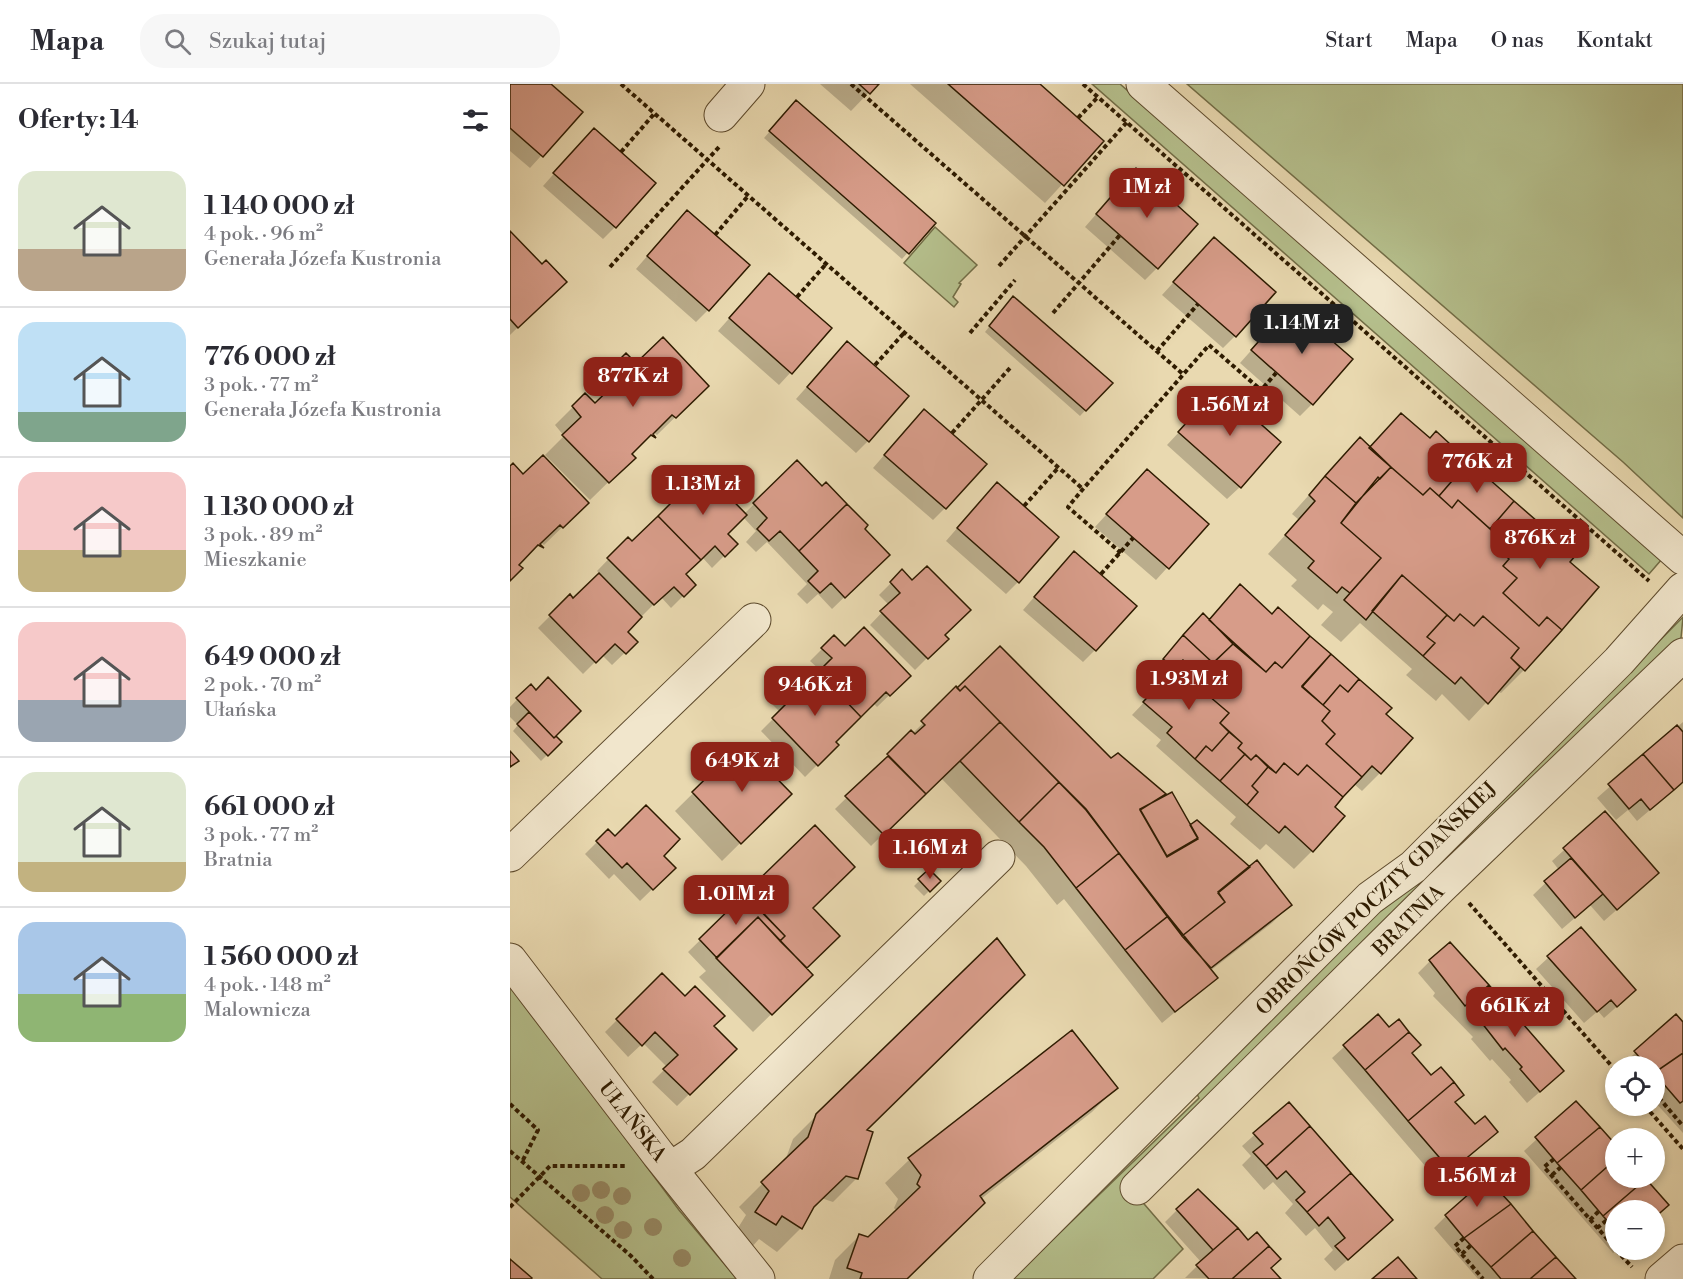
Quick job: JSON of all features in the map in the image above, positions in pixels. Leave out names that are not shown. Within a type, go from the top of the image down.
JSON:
[{"type":"street","points":[[721,130],[748,84]]},
{"type":"street","points":[[1143,84],[1683,558]]},
{"type":"street","name":"OBROŃCÓW POCZTY GDAŃSKIEJ","points":[[990,1279],[1370,898],[1413,867],[1619,661],[1677,595]]},
{"type":"street","points":[[510,855],[754,620]]},
{"type":"street","name":"BRATNIA","points":[[1137,1188],[1448,880],[1683,655]]},
{"type":"street","points":[[664,1162],[693,1154],[998,857]]},
{"type":"street","name":"UŁAŃSKA","points":[[510,960],[664,1162],[758,1279]]},
{"type":"street","points":[[1649,1275],[1683,1261]]},
{"type":"path","points":[[621,84],[1083,489]]},
{"type":"path","points":[[851,84],[1184,375]]},
{"type":"path","points":[[1083,84],[1677,595]]},
{"type":"path","points":[[1078,118],[1098,97]]},
{"type":"path","points":[[621,152],[654,114]]},
{"type":"path","points":[[999,266],[1127,122]]},
{"type":"path","points":[[610,267],[707,160],[721,130]]},
{"type":"path","points":[[715,235],[748,196]]},
{"type":"path","points":[[1053,313],[1120,235]]},
{"type":"path","points":[[797,297],[826,264]]},
{"type":"path","points":[[970,333],[1015,280]]},
{"type":"path","points":[[1157,351],[1198,304]]},
{"type":"path","points":[[875,365],[904,333]]},
{"type":"path","points":[[1121,553],[1068,507],[1083,489],[1209,345],[1261,390]]},
{"type":"path","points":[[952,433],[1010,368]]},
{"type":"path","points":[[1244,410],[1276,373]]},
{"type":"path","points":[[1024,506],[1058,468]]},
{"type":"path","points":[[1101,574],[1133,538]]},
{"type":"path","points":[[1448,880],[1605,1058]]},
{"type":"path","points":[[510,1104],[538,1130],[522,1162]]},
{"type":"path","points":[[1665,1105],[1683,1126]]},
{"type":"path","points":[[1654,1116],[1683,1149]]},
{"type":"path","points":[[510,1151],[631,1256],[652,1279]]},
{"type":"path","points":[[1554,1159],[1544,1167],[1605,1237]]},
{"type":"path","points":[[510,1207],[550,1166],[642,1166],[664,1162]]},
{"type":"path","points":[[1551,1175],[1560,1167]]},
{"type":"path","points":[[1590,1220],[1599,1211]]},
{"type":"path","points":[[1597,1228],[1605,1221]]},
{"type":"path","points":[[1464,1238],[1455,1246],[1483,1279]]},
{"type":"path","points":[[1462,1254],[1471,1245]]},
{"type":"path","points":[[1630,1260],[1649,1275]]},
{"type":"green space","points":[[1092,84],[1120,84],[1662,559],[1649,574]]},
{"type":"green space","points":[[1187,84],[1683,84],[1683,518],[1623,462]]},
{"type":"green space","points":[[935,227],[977,265],[959,283],[961,284],[953,297],[958,302],[954,307],[904,263]]},
{"type":"green space","points":[[1683,617],[1681,638],[1126,1183],[1183,1249],[1153,1279],[1012,1279],[1199,1098],[1196,1092],[1360,927],[1411,888],[1518,784]]},
{"type":"green space","points":[[510,983],[679,1210],[737,1279],[602,1279],[510,1197]]},
{"type":"building","points":[[510,84],[551,84],[583,112],[543,157],[510,128]]},
{"type":"building","points":[[859,84],[879,84],[870,94]]},
{"type":"building","points":[[948,84],[1040,84],[1104,141],[1064,186]]},
{"type":"building","points":[[796,100],[936,223],[909,254],[769,131]]},
{"type":"building","points":[[594,128],[656,183],[616,228],[553,173]]},
{"type":"building","points":[[1136,168],[1198,224],[1158,269],[1096,214]]},
{"type":"building","points":[[687,210],[750,265],[709,311],[647,256]]},
{"type":"building","points":[[510,231],[542,264],[546,260],[567,282],[518,328],[510,319]]},
{"type":"building","points":[[1214,237],[1276,292],[1236,337],[1173,282]]},
{"type":"building","points":[[769,273],[832,328],[792,374],[729,318]]},
{"type":"building","points":[[1013,296],[1113,383],[1086,411],[989,326]]},
{"type":"building","points":[[1291,305],[1353,359],[1313,405],[1251,350]]},
{"type":"building","points":[[663,337],[709,386],[676,418],[672,415],[653,434],[656,438],[651,435],[632,454],[636,458],[609,483],[562,435],[581,417],[572,406],[585,393],[595,403],[623,376],[613,366],[626,353],[636,363]]},
{"type":"building","points":[[847,341],[909,396],[869,442],[807,387]]},
{"type":"building","points":[[1219,387],[1281,442],[1241,488],[1178,432]]},
{"type":"building","points":[[924,409],[987,464],[946,509],[884,455]]},
{"type":"building","points":[[1401,413],[1430,438],[1436,431],[1464,457],[1453,470],[1458,474],[1439,496],[1430,488],[1423,495],[1369,448]]},
{"type":"building","points":[[1360,437],[1391,467],[1356,503],[1325,476]]},
{"type":"building","points":[[543,455],[589,503],[563,528],[560,525],[540,544],[544,548],[538,545],[519,565],[523,568],[510,581],[510,466],[513,463],[523,474]]},
{"type":"building","points":[[1464,457],[1514,501],[1490,529],[1458,500],[1452,508],[1439,496],[1458,474],[1453,470]]},
{"type":"building","points":[[797,460],[822,486],[826,482],[847,504],[799,551],[780,531],[769,541],[757,529],[767,518],[753,503]]},
{"type":"building","points":[[700,467],[747,515],[728,534],[738,544],[725,557],[715,546],[701,560],[658,516],[683,491],[679,487]]},
{"type":"building","points":[[1391,467],[1423,495],[1430,488],[1452,508],[1458,500],[1498,536],[1492,543],[1509,559],[1503,566],[1517,578],[1503,593],[1539,626],[1547,617],[1562,630],[1525,671],[1511,658],[1519,648],[1483,616],[1474,626],[1460,614],[1454,621],[1402,575],[1366,620],[1344,600],[1381,558],[1341,523],[1378,477],[1380,479]]},
{"type":"building","points":[[1147,469],[1209,524],[1169,569],[1106,514]]},
{"type":"building","points":[[1325,476],[1356,503],[1341,523],[1381,558],[1350,593],[1342,587],[1337,593],[1308,568],[1314,561],[1285,535],[1315,501],[1309,495]]},
{"type":"building","points":[[997,482],[1059,537],[1019,583],[957,528]]},
{"type":"building","points":[[1514,501],[1576,555],[1570,562],[1599,587],[1562,630],[1547,617],[1539,626],[1503,593],[1517,578],[1503,566],[1509,559],[1492,543],[1498,536],[1490,529]]},
{"type":"building","points":[[847,504],[868,525],[865,529],[890,555],[845,598],[831,583],[820,593],[808,581],[818,571],[799,551]]},
{"type":"building","points":[[658,516],[701,560],[686,574],[696,585],[684,597],[674,587],[654,605],[607,558],[628,537],[632,541]]},
{"type":"building","points":[[1074,551],[1137,606],[1096,651],[1034,597]]},
{"type":"building","points":[[927,566],[971,610],[945,635],[949,639],[928,659],[880,611],[900,593],[890,582],[902,569],[912,580]]},
{"type":"building","points":[[599,573],[642,617],[628,632],[638,642],[626,654],[615,644],[596,663],[549,615],[570,594],[573,598]]},
{"type":"building","points":[[1402,575],[1447,615],[1427,637],[1435,643],[1423,656],[1372,611]]},
{"type":"building","points":[[1240,584],[1272,614],[1278,607],[1310,636],[1282,668],[1275,662],[1266,672],[1209,620]]},
{"type":"building","points":[[1203,613],[1233,644],[1213,663],[1183,635]]},
{"type":"building","points":[[1460,614],[1474,626],[1483,616],[1519,648],[1511,658],[1520,667],[1488,704],[1461,677],[1455,684],[1423,656],[1435,643],[1427,637],[1447,615],[1454,621]]},
{"type":"building","points":[[864,627],[911,676],[890,696],[886,692],[861,717],[818,672],[832,658],[821,648],[834,635],[845,646]]},
{"type":"building","points":[[1183,635],[1213,663],[1203,677],[1183,660],[1176,668],[1163,659]]},
{"type":"building","points":[[1310,636],[1331,654],[1302,687],[1330,711],[1322,721],[1335,734],[1326,744],[1362,777],[1343,797],[1307,765],[1298,775],[1284,763],[1276,773],[1256,755],[1251,760],[1238,748],[1242,743],[1220,723],[1229,713],[1196,685],[1208,672],[1206,670],[1233,644],[1266,672],[1275,662],[1282,668]]},
{"type":"building","points":[[1000,646],[1111,758],[1118,753],[1166,794],[1140,810],[1167,857],[1198,839],[1190,825],[1197,820],[1250,867],[1218,893],[1225,902],[1182,936],[1086,810],[965,686],[960,691],[957,688]]},
{"type":"building","points":[[1331,654],[1359,679],[1348,692],[1340,685],[1323,705],[1302,686]]},
{"type":"building","points":[[1183,660],[1203,677],[1196,685],[1229,713],[1220,723],[1229,732],[1212,751],[1206,746],[1195,759],[1167,733],[1172,727],[1143,702]]},
{"type":"building","points":[[818,672],[861,717],[836,742],[839,745],[818,766],[772,718],[791,699],[780,688],[793,676],[803,687]]},
{"type":"building","points":[[548,677],[581,711],[554,738],[516,698],[531,684],[536,690]]},
{"type":"building","points":[[1359,679],[1392,708],[1386,714],[1413,738],[1381,774],[1372,766],[1362,777],[1326,744],[1335,734],[1322,721],[1330,711],[1323,705],[1340,685],[1348,692]]},
{"type":"building","points":[[956,686],[960,691],[965,686],[1000,722],[926,794],[887,754],[911,730],[915,734],[925,725],[921,721]]},
{"type":"building","points":[[529,712],[554,738],[556,736],[562,742],[548,756],[517,724]]},
{"type":"building","points":[[1000,722],[1059,782],[1019,822],[960,761]]},
{"type":"building","points":[[1677,725],[1683,732],[1683,782],[1674,790],[1643,754]]},
{"type":"building","points":[[1229,732],[1242,743],[1238,748],[1245,754],[1220,781],[1195,759],[1206,746],[1212,751]]},
{"type":"building","points":[[742,743],[792,794],[741,844],[692,792]]},
{"type":"building","points":[[510,751],[519,761],[510,767]]},
{"type":"building","points":[[1245,754],[1251,760],[1256,755],[1268,767],[1252,786],[1258,792],[1247,805],[1220,781]]},
{"type":"building","points":[[1643,754],[1674,790],[1650,810],[1641,799],[1629,809],[1608,784]]},
{"type":"building","points":[[888,756],[926,794],[884,835],[845,796]]},
{"type":"building","points":[[1284,763],[1298,775],[1307,765],[1343,797],[1335,807],[1345,816],[1313,852],[1285,826],[1279,833],[1247,805],[1258,792],[1252,786],[1268,767],[1276,773]]},
{"type":"building","points":[[1059,782],[1086,809],[1119,853],[1076,888],[1044,847],[1019,822]]},
{"type":"building","points":[[1172,792],[1198,838],[1167,856],[1140,809]]},
{"type":"building","points":[[646,805],[680,839],[664,856],[676,868],[653,890],[627,863],[622,868],[596,841],[608,829],[615,836]]},
{"type":"building","points":[[1605,811],[1659,873],[1617,910],[1563,848]]},
{"type":"building","points":[[815,825],[855,867],[813,908],[840,936],[807,968],[780,941],[785,936],[744,894]]},
{"type":"building","points":[[1119,853],[1168,916],[1125,950],[1076,888]]},
{"type":"building","points":[[1571,858],[1603,894],[1575,918],[1544,881]]},
{"type":"building","points":[[1257,860],[1292,905],[1211,968],[1182,936],[1225,902],[1218,892]]},
{"type":"building","points":[[929,869],[941,881],[930,892],[918,879]]},
{"type":"building","points":[[745,894],[785,936],[780,941],[758,917],[717,958],[699,939]]},
{"type":"building","points":[[1168,916],[1218,978],[1175,1012],[1125,950]]},
{"type":"building","points":[[758,917],[813,975],[772,1015],[716,958]]},
{"type":"building","points":[[1581,927],[1636,990],[1617,1007],[1611,1000],[1597,1012],[1547,956]]},
{"type":"building","points":[[997,938],[1025,975],[867,1130],[873,1132],[858,1179],[846,1176],[814,1207],[802,1229],[782,1216],[776,1225],[755,1212],[769,1191],[761,1182],[808,1137],[816,1114]]},
{"type":"building","points":[[1450,942],[1489,985],[1465,1006],[1429,960]]},
{"type":"building","points":[[662,973],[685,996],[695,986],[725,1016],[714,1026],[737,1049],[690,1095],[663,1069],[678,1055],[655,1032],[642,1046],[616,1019]]},
{"type":"building","points":[[1489,985],[1564,1071],[1540,1092],[1520,1069],[1522,1067],[1505,1048],[1503,1050],[1467,1004]]},
{"type":"building","points":[[1378,1014],[1389,1027],[1399,1019],[1409,1032],[1365,1070],[1343,1045]]},
{"type":"building","points":[[1676,1014],[1683,1022],[1683,1053],[1665,1065],[1665,1056],[1638,1056],[1634,1051]]},
{"type":"building","points":[[1072,1030],[1118,1088],[980,1196],[985,1203],[907,1279],[860,1279],[862,1273],[847,1268],[859,1234],[868,1237],[920,1187],[917,1184],[921,1175],[908,1158]]},
{"type":"building","points":[[1409,1032],[1421,1045],[1412,1053],[1431,1075],[1441,1067],[1454,1082],[1408,1121],[1365,1070]]},
{"type":"building","points":[[1683,1053],[1683,1101],[1680,1103],[1665,1086],[1665,1065]]},
{"type":"building","points":[[1454,1082],[1464,1095],[1455,1102],[1475,1124],[1485,1116],[1498,1132],[1451,1171],[1408,1121]]},
{"type":"building","points":[[1576,1101],[1600,1127],[1557,1163],[1535,1137]]},
{"type":"building","points":[[1289,1102],[1310,1126],[1266,1166],[1253,1152],[1263,1144],[1253,1133]]},
{"type":"building","points":[[1310,1126],[1351,1173],[1307,1212],[1296,1200],[1305,1192],[1286,1171],[1277,1179],[1266,1166]]},
{"type":"building","points":[[1600,1127],[1605,1133],[1605,1169],[1581,1190],[1557,1163]]},
{"type":"building","points":[[1605,1169],[1605,1188],[1636,1188],[1622,1200],[1605,1200],[1603,1216],[1581,1190]]},
{"type":"building","points":[[1351,1173],[1393,1220],[1348,1260],[1335,1246],[1345,1238],[1328,1217],[1319,1226],[1307,1212]]},
{"type":"building","points":[[1487,1178],[1511,1204],[1464,1238],[1445,1215]]},
{"type":"building","points":[[1636,1188],[1654,1188],[1665,1200],[1622,1200]]},
{"type":"building","points":[[1198,1189],[1238,1228],[1213,1250],[1176,1209]]},
{"type":"building","points":[[1511,1204],[1533,1231],[1491,1267],[1464,1238]]},
{"type":"building","points":[[1238,1228],[1248,1240],[1257,1232],[1269,1246],[1232,1279],[1209,1279],[1196,1265]]},
{"type":"building","points":[[1533,1231],[1556,1257],[1530,1279],[1501,1279],[1491,1267]]},
{"type":"building","points":[[1269,1246],[1281,1259],[1271,1268],[1281,1279],[1232,1279]]},
{"type":"building","points":[[1398,1257],[1417,1279],[1372,1279]]},
{"type":"building","points":[[1556,1257],[1576,1279],[1530,1279]]},
{"type":"building","points":[[510,1259],[532,1278],[510,1279]]}]
